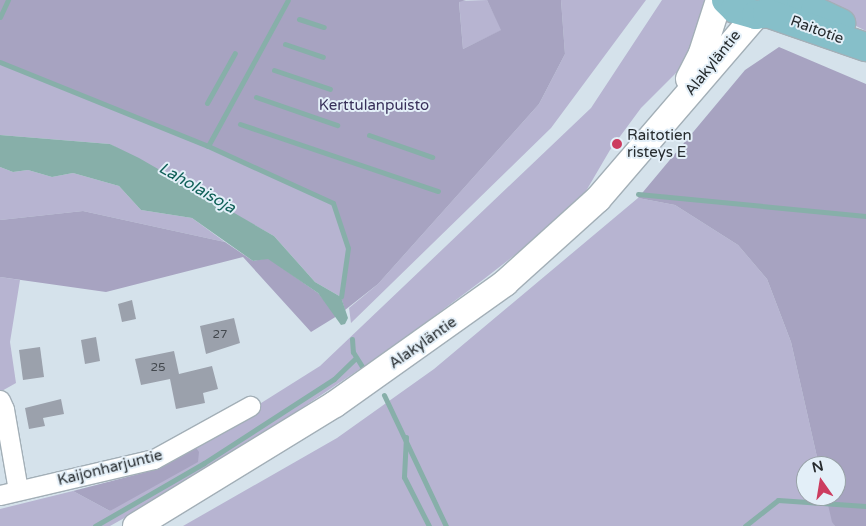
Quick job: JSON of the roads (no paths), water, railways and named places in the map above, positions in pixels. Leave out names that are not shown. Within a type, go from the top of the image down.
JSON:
[{"type":"main road","name":"Alakyläntie","points":[[672,113],[702,53],[719,0]]},
{"type":"main road","name":"Raitotie","points":[[726,0],[735,9],[769,9],[866,48]]},
{"type":"main road","name":"Raitotie","points":[[802,0],[815,12],[866,36]]},
{"type":"main road","name":"Alakyläntie","points":[[136,526],[335,404],[477,305],[598,199],[672,113],[769,9]]},
{"type":"street","name":"Kaijonharjuntie","points":[[0,400],[4,409],[9,492],[154,459],[250,406]]},
{"type":"waterway","points":[[0,17],[8,0]]},
{"type":"waterway","points":[[208,146],[288,0]]},
{"type":"waterway","points":[[299,19],[324,27]]},
{"type":"waterway","points":[[285,44],[323,57]]},
{"type":"waterway","points":[[207,103],[235,53]]},
{"type":"waterway","points":[[0,62],[208,146],[333,203],[348,248],[341,297]]},
{"type":"waterway","points":[[274,70],[330,89]]},
{"type":"waterway","points":[[256,97],[337,125]]},
{"type":"waterway","points":[[240,124],[438,191]]},
{"type":"waterway","points":[[369,135],[432,157]]},
{"type":"waterway","points":[[638,194],[866,216]]},
{"type":"waterway","points":[[352,339],[353,352],[363,368]]},
{"type":"waterway","points":[[95,526],[204,463],[334,379],[356,358]]},
{"type":"waterway","points":[[384,395],[446,526]]},
{"type":"waterway","points":[[406,437],[404,477],[429,526]]},
{"type":"waterway","points":[[745,526],[778,500],[866,506]]},
{"type":"place","name":"Raitotien risteys E","points":[[617,144]]},
{"type":"park label","name":"Kerttulanpuisto","points":[[374,106]]},
{"type":"water label","name":"Laholaisoja","points":[[197,188]]}]
